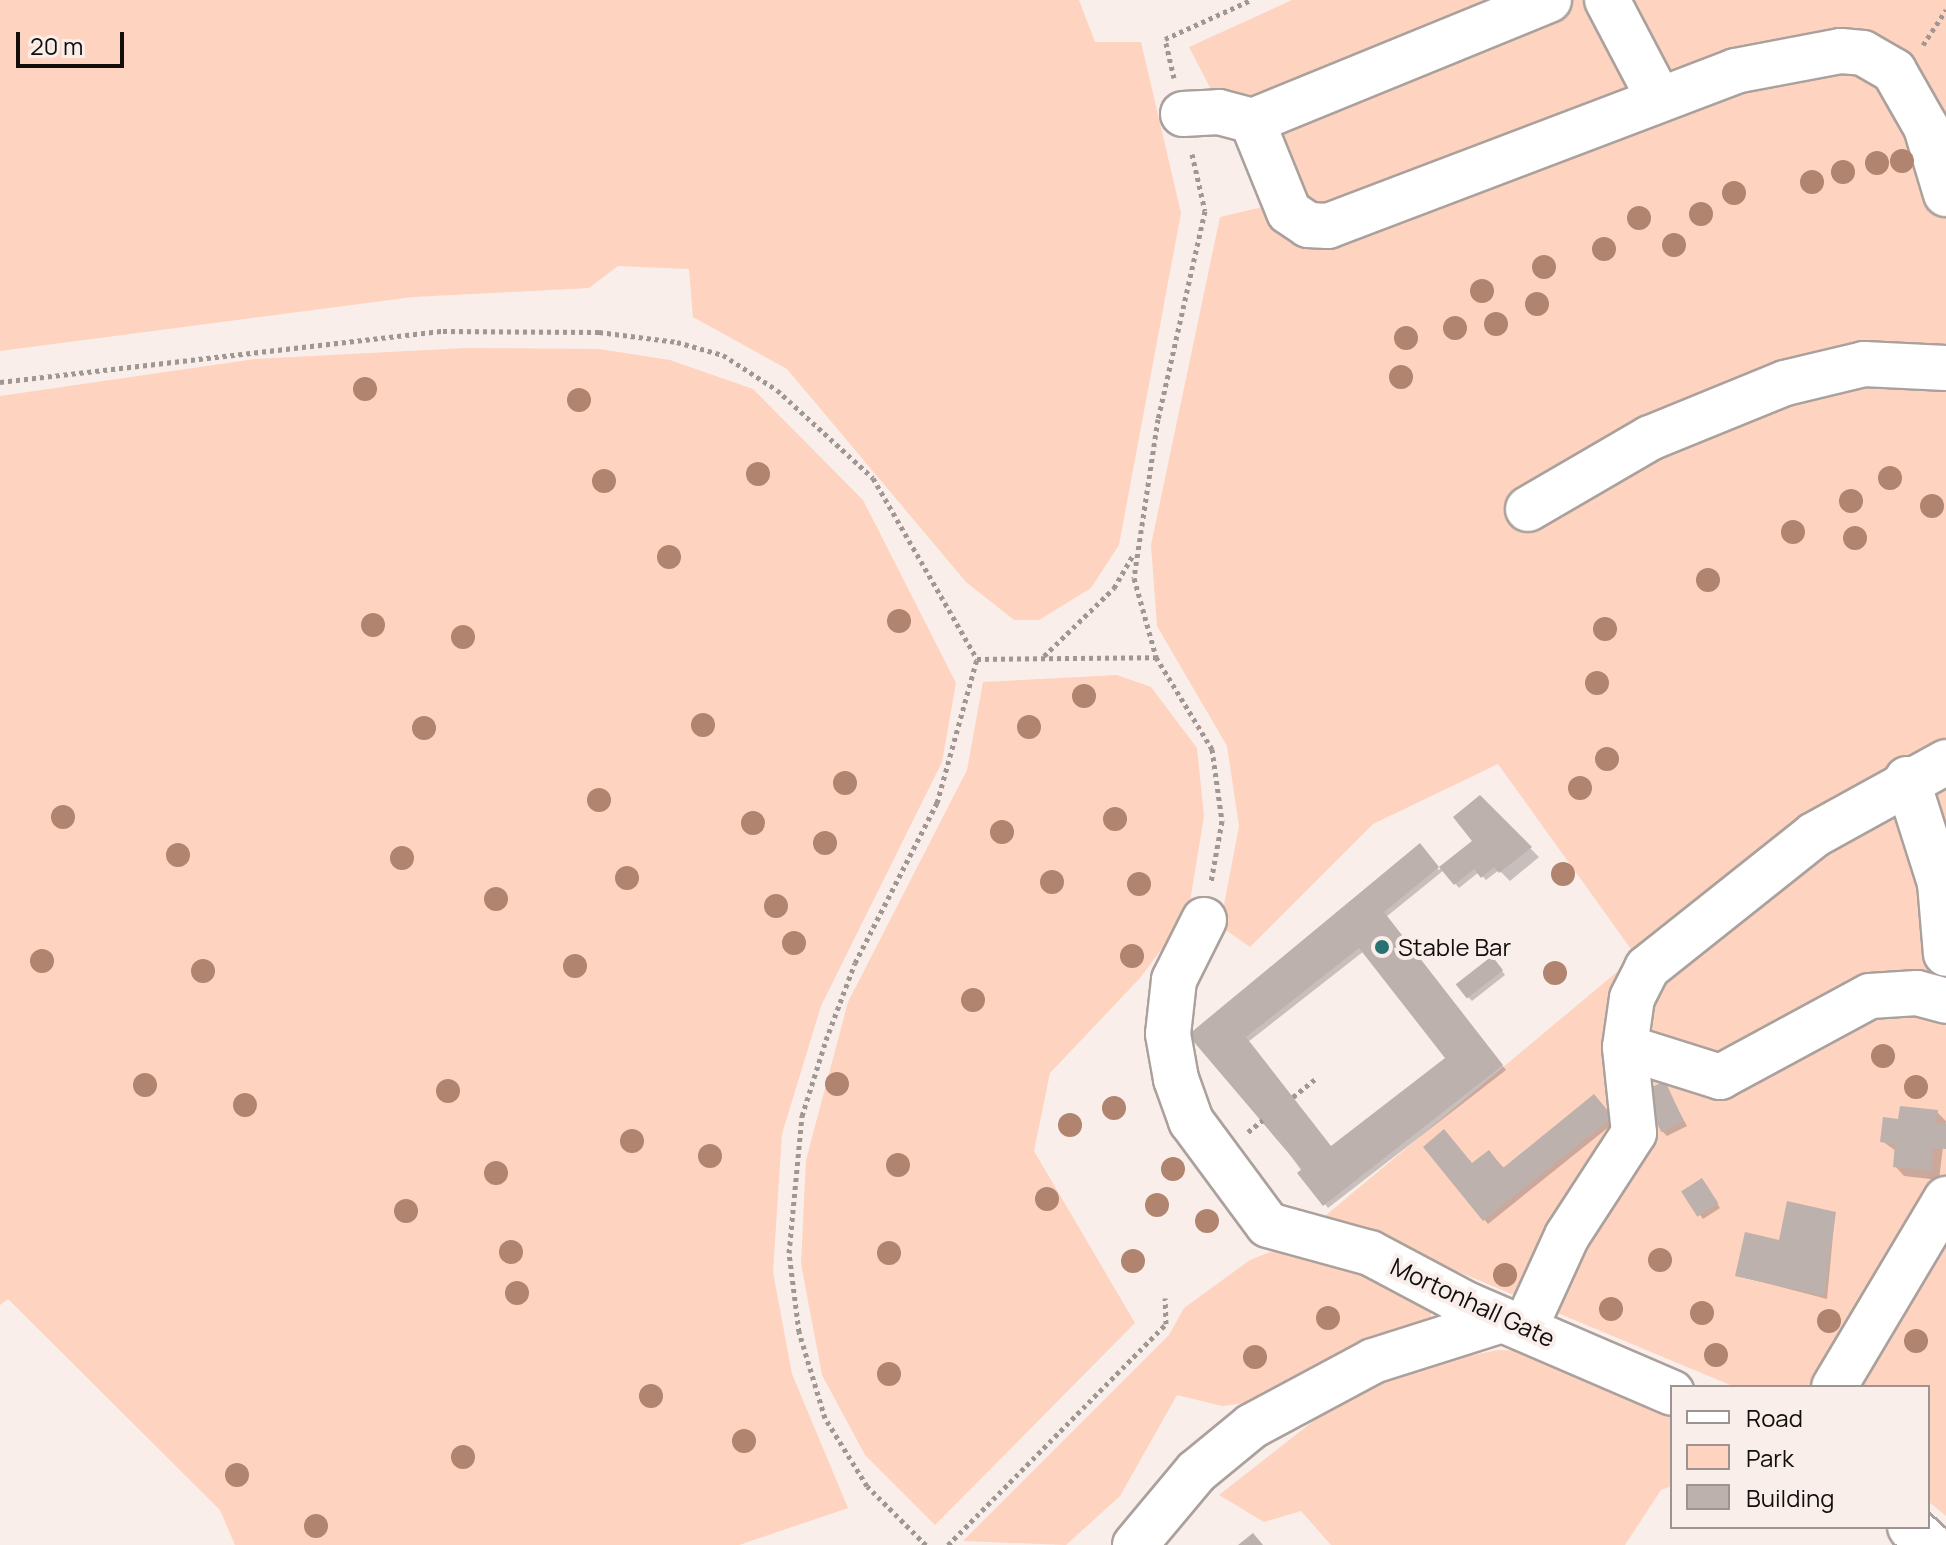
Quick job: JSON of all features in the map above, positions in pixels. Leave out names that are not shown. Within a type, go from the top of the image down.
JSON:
[{"type":"lane","points":[[1183,114],[1219,112],[1252,121],[1549,0]]},
{"type":"lane","points":[[1607,0],[1659,99]]},
{"type":"lane","points":[[1252,121],[1289,212],[1318,227],[1659,99],[1792,55],[1863,53],[1883,61],[1914,100],[1946,194]]},
{"type":"lane","points":[[1528,509],[1650,438],[1785,383],[1864,364],[1946,368]]},
{"type":"lane","points":[[1135,1545],[1196,1472],[1252,1426],[1373,1361],[1513,1324],[1634,1133],[1625,1047],[1632,998],[1657,957],[1814,835],[1907,779],[1946,762]]},
{"type":"lane","points":[[1907,779],[1943,876],[1946,954]]},
{"type":"lane","name":"Mortonhall Gate","points":[[1204,920],[1174,980],[1168,1034],[1176,1079],[1191,1121],[1268,1225],[1370,1253],[1513,1324],[1670,1392]]},
{"type":"lane","points":[[1625,1047],[1720,1077],[1870,996],[1917,993],[1946,1001]]},
{"type":"lane","points":[[1835,1385],[1946,1199]]},
{"type":"lane","points":[[1912,1529],[1930,1545]]},
{"type":"path","points":[[1204,920],[1222,821],[1212,749],[1156,657],[1136,598],[1136,551],[1205,211],[1165,39],[1251,0]]},
{"type":"path","points":[[0,382],[443,331],[599,332],[677,342],[723,355],[777,390],[873,478],[977,659],[937,803],[855,963],[826,1040],[802,1116],[789,1253],[799,1332],[825,1418],[867,1486],[926,1545]]},
{"type":"path","points":[[1043,657],[1114,588],[1136,551]]},
{"type":"path","points":[[977,659],[1156,657]]},
{"type":"path","points":[[1293,1097],[1315,1079]]},
{"type":"path","points":[[948,1545],[1166,1324],[1165,1298]]},
{"type":"green space","points":[[0,0],[1079,0],[1095,42],[1141,42],[1181,213],[1119,545],[1091,588],[1039,620],[1014,620],[966,582],[787,369],[693,317],[689,269],[618,266],[589,288],[413,297],[0,351]]},
{"type":"green space","points":[[1292,0],[1946,0],[1946,1516],[1930,1503],[1930,1385],[1730,1385],[1423,1257],[1319,1221],[1636,956],[1498,764],[1373,824],[1250,947],[1220,926],[1239,826],[1227,746],[1157,626],[1151,545],[1220,217],[1271,205],[1189,47]]},
{"type":"green space","points":[[465,348],[599,349],[670,360],[753,389],[863,500],[956,683],[942,762],[821,1006],[782,1134],[773,1272],[792,1374],[848,1508],[739,1545],[235,1545],[220,1510],[8,1299],[0,1305],[0,396],[255,359]]},
{"type":"green space","points":[[1117,675],[1151,687],[1197,748],[1204,816],[1188,914],[1140,978],[1050,1073],[1034,1151],[1135,1323],[935,1525],[865,1455],[822,1375],[801,1264],[806,1160],[848,1002],[967,770],[983,682]]},
{"type":"green space","points":[[1280,1248],[1315,1249],[1430,1309],[1432,1322],[1263,1401],[1222,1406],[1177,1395],[1120,1496],[1066,1545],[963,1541],[1169,1335],[1184,1308],[1250,1260]]},
{"type":"green space","points":[[1498,1350],[1536,1351],[1670,1412],[1670,1487],[1661,1490],[1625,1545],[1331,1545],[1301,1511],[1264,1522],[1219,1495],[1349,1393],[1421,1365]]},
{"type":"building","points":[[1480,795],[1532,847],[1499,873],[1494,867],[1481,878],[1474,869],[1454,885],[1439,867],[1472,841],[1453,817]]},
{"type":"building","points":[[1420,843],[1439,867],[1384,912],[1503,1065],[1323,1206],[1297,1173],[1302,1169],[1188,1035]],"holes":[[[1359,948],[1445,1058],[1331,1146],[1246,1037]]]},
{"type":"building","points":[[1492,956],[1503,970],[1467,999],[1456,984]]},
{"type":"building","points":[[1665,1081],[1684,1122],[1661,1132],[1642,1092]]},
{"type":"building","points":[[1594,1094],[1613,1117],[1483,1221],[1423,1147],[1444,1129],[1472,1163],[1489,1150],[1503,1168]]},
{"type":"building","points":[[1900,1106],[1938,1110],[1936,1123],[1946,1124],[1946,1149],[1933,1148],[1931,1171],[1893,1167],[1895,1144],[1880,1142],[1883,1117],[1898,1119]]},
{"type":"building","points":[[1702,1178],[1718,1203],[1697,1217],[1681,1192]]},
{"type":"building","points":[[1787,1201],[1836,1212],[1824,1296],[1735,1276],[1745,1232],[1779,1240]]},
{"type":"building","points":[[1253,1533],[1263,1545],[1238,1545]]},
{"type":"place","name":"Stable Bar","points":[[1382,947]]}]
